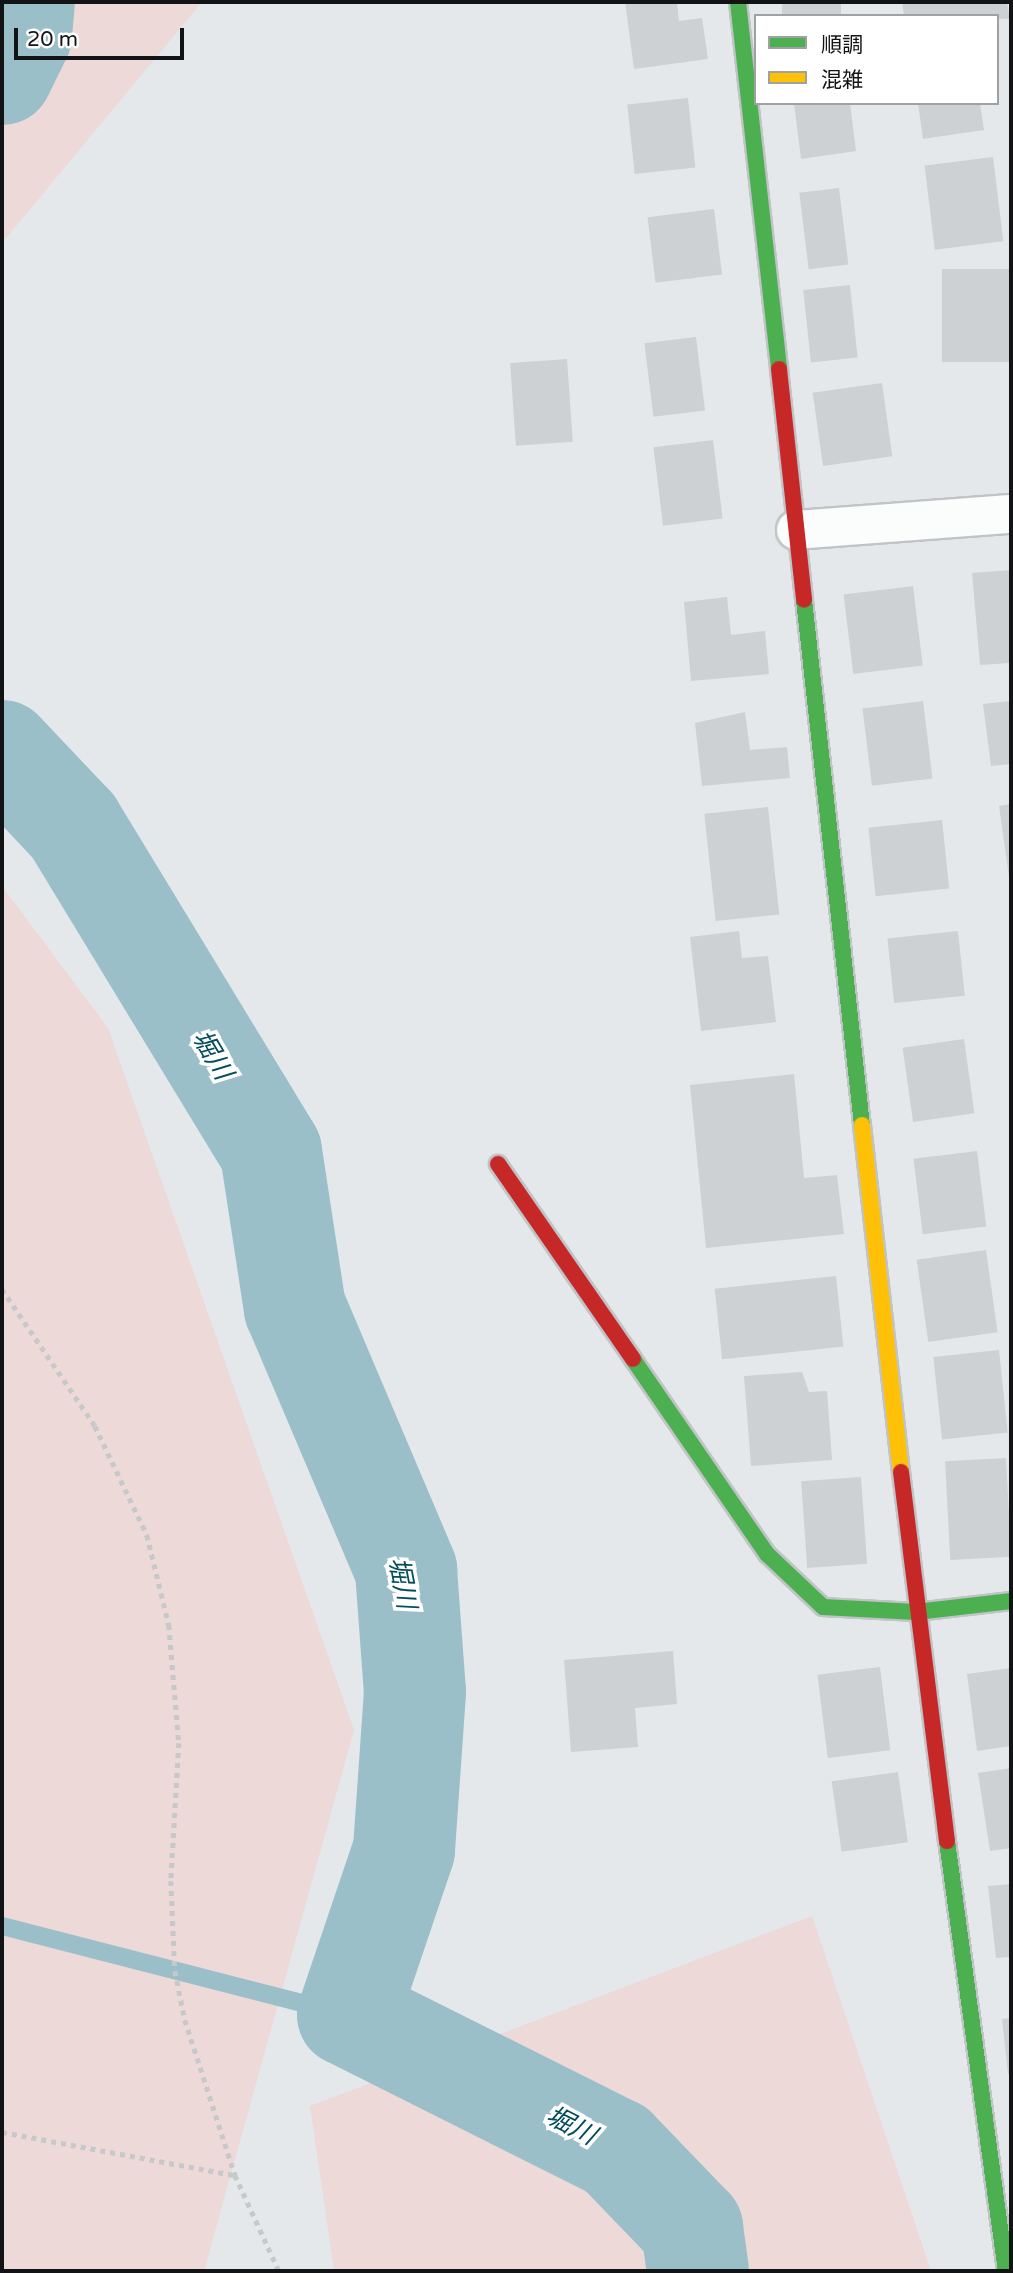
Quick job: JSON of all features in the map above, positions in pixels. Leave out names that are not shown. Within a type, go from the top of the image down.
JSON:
[{"type":"street","points":[[738,2],[916,1612],[1006,2271]]},
{"type":"street","points":[[796,530],[1011,514]]},
{"type":"street","points":[[498,1164],[766,1554],[823,1606],[916,1612],[1011,1601]]},
{"type":"path","points":[[2,1289],[95,1426],[147,1535],[169,1625],[178,1743],[171,1881],[175,1971],[185,2020],[235,2175],[279,2271]]},
{"type":"path","points":[[2,2132],[235,2175]]},
{"type":"shaded area","points":[[2,2],[202,2],[2,243]]},
{"type":"shaded area","points":[[2,886],[108,1028],[354,1730],[204,2271],[2,2271]]},
{"type":"shaded area","points":[[812,1916],[931,2271],[334,2271],[310,2106]]},
{"type":"building","points":[[625,2],[677,2],[679,21],[702,18],[708,59],[634,69]]},
{"type":"building","points":[[782,2],[841,2],[841,14],[782,14]]},
{"type":"building","points":[[902,2],[1007,2],[1010,19],[999,19],[999,14],[904,14]]},
{"type":"building","points":[[688,98],[695,168],[635,174],[627,104]]},
{"type":"building","points":[[794,105],[850,105],[856,151],[801,159]]},
{"type":"building","points":[[918,105],[980,105],[984,130],[923,139]]},
{"type":"building","points":[[993,157],[1003,241],[935,250],[925,165]]},
{"type":"building","points":[[839,188],[848,264],[809,269],[799,193]]},
{"type":"building","points":[[714,209],[722,275],[656,283],[647,217]]},
{"type":"building","points":[[942,269],[1011,269],[1011,362],[942,362]]},
{"type":"building","points":[[850,285],[858,358],[811,363],[803,290]]},
{"type":"building","points":[[696,337],[705,410],[653,417],[644,343]]},
{"type":"building","points":[[567,359],[573,442],[516,446],[510,363]]},
{"type":"building","points":[[882,383],[892,456],[823,466],[813,393]]},
{"type":"building","points":[[713,440],[723,518],[663,526],[653,447]]},
{"type":"building","points":[[1011,570],[1011,663],[980,665],[972,573]]},
{"type":"building","points":[[913,586],[923,665],[853,674],[844,595]]},
{"type":"building","points":[[727,597],[731,635],[765,631],[769,674],[691,681],[684,602]]},
{"type":"building","points":[[923,701],[933,778],[872,786],[862,708]]},
{"type":"building","points":[[1011,701],[1011,764],[991,766],[983,704]]},
{"type":"building","points":[[745,712],[750,750],[787,747],[790,778],[702,786],[695,723]]},
{"type":"building","points":[[1011,804],[1011,884],[1010,884],[999,806]]},
{"type":"building","points":[[768,807],[779,914],[716,921],[704,814]]},
{"type":"building","points":[[942,820],[949,889],[876,896],[868,828]]},
{"type":"building","points":[[739,931],[742,958],[768,956],[776,1022],[701,1031],[690,937]]},
{"type":"building","points":[[958,931],[965,996],[894,1003],[887,938]]},
{"type":"building","points":[[964,1039],[974,1113],[913,1122],[903,1048]]},
{"type":"building","points":[[794,1074],[804,1178],[837,1175],[844,1234],[706,1248],[690,1085]]},
{"type":"building","points":[[977,1151],[986,1226],[923,1234],[913,1159]]},
{"type":"building","points":[[986,1250],[998,1332],[928,1342],[917,1260]]},
{"type":"building","points":[[836,1276],[843,1347],[722,1359],[715,1289]]},
{"type":"building","points":[[999,1350],[1008,1433],[942,1439],[933,1357]]},
{"type":"building","points":[[802,1372],[809,1392],[827,1391],[832,1460],[751,1466],[744,1376]]},
{"type":"building","points":[[1006,1458],[1011,1557],[950,1560],[945,1461]]},
{"type":"building","points":[[861,1477],[867,1564],[807,1568],[801,1481]]},
{"type":"building","points":[[673,1651],[677,1704],[635,1708],[638,1747],[571,1752],[564,1660]]},
{"type":"building","points":[[880,1667],[890,1750],[828,1758],[817,1675]]},
{"type":"building","points":[[1011,1668],[1011,1746],[977,1751],[967,1674]]},
{"type":"building","points":[[1011,1768],[1011,1848],[990,1851],[978,1773]]},
{"type":"building","points":[[898,1772],[908,1842],[842,1852],[832,1781]]},
{"type":"building","points":[[1011,1884],[1011,1957],[996,1958],[988,1886]]},
{"type":"building","points":[[1011,2018],[1011,2074],[1008,2074],[1002,2019]]},
{"type":"waterway","name":"堀川","points":[[2,74],[21,35],[24,2]]},
{"type":"waterway","name":"堀川","points":[[2,751],[73,826],[271,1152],[295,1308],[406,1570],[415,1692],[404,1850],[348,2015],[616,2149],[692,2228],[698,2271]]},
{"type":"waterway","points":[[2,1926],[348,2015]]},
{"type":"traffic: fast","points":[[738,2],[779,369]]},
{"type":"traffic: fast","points":[[804,600],[862,1125]]},
{"type":"traffic: fast","points":[[633,1359],[767,1554],[823,1607],[916,1612],[1011,1601]]},
{"type":"traffic: fast","points":[[947,1841],[1006,2271]]},
{"type":"traffic: slow","points":[[862,1125],[901,1472]]},
{"type":"traffic: jam","points":[[779,369],[804,600]]},
{"type":"traffic: jam","points":[[498,1164],[633,1359]]},
{"type":"traffic: jam","points":[[901,1472],[947,1841]]}]
